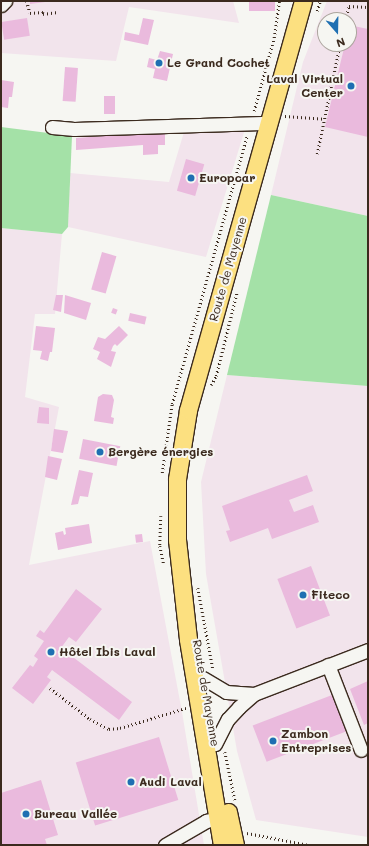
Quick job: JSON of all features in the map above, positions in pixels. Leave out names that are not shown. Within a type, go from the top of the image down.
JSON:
[{"type":"main road","name":"Route de Mayenne","points":[[222,845],[188,639],[178,540],[177,479],[188,410],[270,123],[303,1]]},
{"type":"main road","name":"Route de Mayenne","points":[[178,540],[208,675],[240,842]]},
{"type":"street","points":[[1,5],[5,1]]},
{"type":"street","points":[[52,127],[74,129],[270,123]]},
{"type":"street","points":[[221,745],[228,719],[254,694],[368,650]]},
{"type":"street","points":[[328,665],[361,750]]},
{"type":"street","points":[[208,675],[226,692],[254,694]]},
{"type":"street","points":[[165,845],[206,821],[218,818]]},
{"type":"path","points":[[27,1],[30,13],[43,12],[43,14],[58,12]]},
{"type":"path","points":[[162,477],[172,404],[274,38],[279,1]]},
{"type":"path","points":[[316,12],[320,1]]},
{"type":"path","points":[[347,12],[349,6],[368,8]]},
{"type":"path","points":[[317,154],[338,52]]},
{"type":"path","points":[[284,109],[282,116],[324,119]]},
{"type":"path","points":[[209,389],[216,376],[235,307],[238,286]]},
{"type":"path","points":[[161,508],[160,546],[165,569]]},
{"type":"path","points":[[198,587],[208,675]]},
{"type":"path","points":[[50,688],[90,719],[109,729],[120,728],[190,706]]},
{"type":"path","points":[[221,745],[236,803]]},
{"type":"path","points":[[240,842],[243,833],[309,845]]},
{"type":"shaded area","points":[[1,1],[233,1],[239,23],[129,7],[116,61],[1,53]]},
{"type":"shaded area","points":[[327,1],[368,1],[368,216],[271,195],[303,62],[317,26],[317,52],[357,52],[357,12],[323,12]]},
{"type":"shaded area","points":[[245,129],[206,257],[68,227],[70,173],[169,182],[184,132]]},
{"type":"shaded area","points":[[1,228],[62,234],[55,314],[35,314],[25,397],[59,407],[29,565],[150,541],[182,712],[204,845],[1,845]]},
{"type":"shaded area","points":[[227,375],[368,386],[368,837],[256,820],[237,751],[206,574],[201,482]]},
{"type":"green space","points":[[1,127],[72,136],[68,227],[62,234],[1,228]]},
{"type":"green space","points":[[271,195],[368,216],[368,386],[227,375]]},
{"type":"building","points":[[30,1],[45,1],[45,2],[30,4]]},
{"type":"building","points":[[249,1],[275,1],[275,11],[249,11]]},
{"type":"building","points":[[27,18],[30,36],[4,40],[1,22]]},
{"type":"building","points":[[143,18],[154,20],[148,45],[124,40],[125,32],[139,35]]},
{"type":"building","name":"Laval Virtual Center","points":[[357,27],[368,29],[368,137],[325,127],[343,52],[357,52]]},
{"type":"building","name":"Le Grand Cochet","points":[[160,51],[173,54],[167,81],[153,78],[155,69],[147,67],[149,58],[157,60]]},
{"type":"building","points":[[65,67],[78,68],[76,102],[63,101]]},
{"type":"building","points":[[1,80],[14,82],[12,97],[9,97],[8,108],[1,107]]},
{"type":"building","points":[[104,96],[115,96],[115,114],[104,114]]},
{"type":"building","points":[[165,132],[165,145],[158,145],[158,154],[143,155],[143,145],[76,150],[76,138]]},
{"type":"building","name":"Europcar","points":[[186,159],[204,164],[195,196],[177,191]]},
{"type":"building","points":[[102,252],[116,256],[106,294],[91,289]]},
{"type":"building","points":[[56,295],[63,295],[61,312],[53,310]]},
{"type":"building","points":[[65,295],[91,303],[86,320],[64,313]]},
{"type":"building","points":[[113,308],[118,310],[116,315],[111,313]]},
{"type":"building","points":[[130,313],[147,317],[145,325],[128,321]]},
{"type":"building","points":[[36,326],[55,328],[52,352],[50,352],[48,361],[40,359],[42,351],[33,350]]},
{"type":"building","points":[[119,326],[128,335],[117,346],[115,344],[113,346],[111,351],[116,352],[111,367],[97,359],[100,352],[93,349],[98,337],[105,339]]},
{"type":"building","points":[[103,394],[112,395],[114,400],[111,417],[114,418],[113,424],[94,421],[98,397]]},
{"type":"building","points":[[39,407],[49,408],[49,424],[37,423]]},
{"type":"building","points":[[54,429],[68,431],[63,453],[51,451]]},
{"type":"building","name":"Bergère énergies","points":[[83,439],[120,446],[116,466],[79,459]]},
{"type":"building","points":[[48,456],[62,459],[57,480],[45,477]]},
{"type":"building","points":[[79,470],[93,473],[88,497],[80,496],[78,504],[71,505]]},
{"type":"building","points":[[307,475],[313,491],[289,500],[294,512],[313,505],[319,522],[272,539],[268,528],[230,542],[226,531],[230,530],[222,506]]},
{"type":"building","points":[[89,524],[92,543],[58,550],[55,533],[63,531],[64,535],[66,534],[65,528]]},
{"type":"building","points":[[142,534],[143,542],[136,543],[135,535]]},
{"type":"building","points":[[311,566],[330,615],[296,628],[277,579]]},
{"type":"building","name":"Hôtel Ibis Laval","points":[[76,589],[102,609],[76,642],[69,637],[61,648],[132,702],[119,720],[52,670],[47,677],[51,680],[33,704],[12,688],[30,665],[33,667],[38,659],[34,656],[44,641],[36,636],[40,630],[44,633]]},
{"type":"building","points":[[368,681],[368,723],[364,725],[350,689]]},
{"type":"building","points":[[332,695],[346,731],[267,762],[253,725]]},
{"type":"building","points":[[159,737],[178,800],[95,826],[76,762]]},
{"type":"building","name":"Bureau Vallée","points":[[41,780],[58,835],[45,839],[47,845],[1,845],[1,793]]},
{"type":"place","name":"Le Grand Cochet","points":[[159,63]]},
{"type":"place","name":"Laval Virtual Center","points":[[351,86]]},
{"type":"place","name":"Europcar","points":[[191,178]]},
{"type":"place","name":"Bergère énergies","points":[[100,452]]},
{"type":"place","name":"Fiteco","points":[[303,595]]},
{"type":"place","name":"Hôtel Ibis Laval","points":[[51,652]]},
{"type":"place","name":"Zambon Entreprises","points":[[273,741]]},
{"type":"place","name":"Audi Laval","points":[[131,782]]},
{"type":"place","name":"Bureau Vallée","points":[[26,814]]}]
